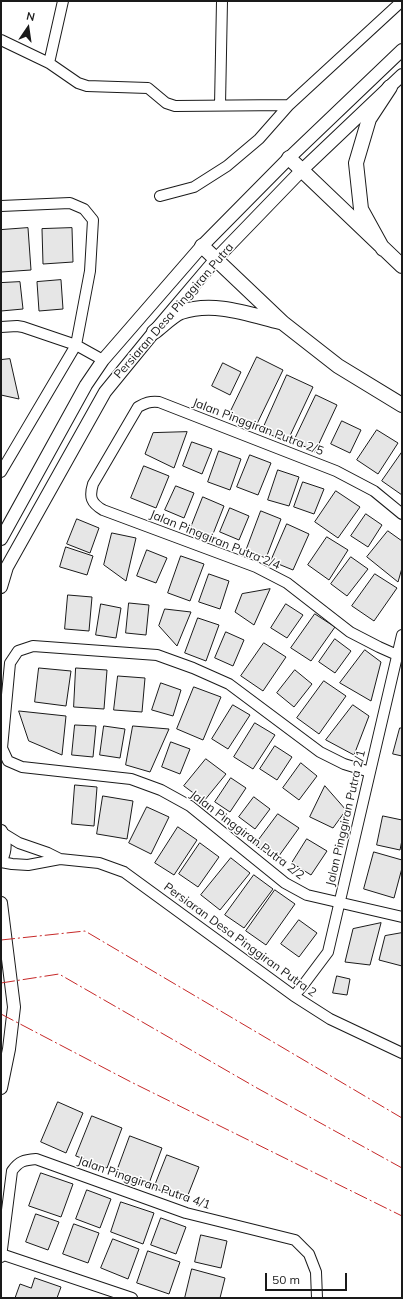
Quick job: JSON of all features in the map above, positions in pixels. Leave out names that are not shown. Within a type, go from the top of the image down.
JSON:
[{"type":"main road","points":[[383,249],[361,209],[356,163],[370,119],[390,86]]},
{"type":"main road","points":[[288,158],[402,266]]},
{"type":"main road","points":[[202,246],[283,322],[338,366],[402,405]]},
{"type":"main road","points":[[154,332],[180,312],[209,307],[233,310],[283,322]]},
{"type":"street","points":[[49,63],[63,1]]},
{"type":"street","points":[[220,105],[222,1]]},
{"type":"street","points":[[160,196],[194,187],[227,166],[259,139],[289,105],[402,1]]},
{"type":"street","points":[[1,40],[49,63],[78,83],[87,86],[148,88],[166,103],[171,105],[289,105]]},
{"type":"street","name":"Persiaran Desa Pinggiran Putra","points":[[1,539],[86,385],[103,360],[202,246],[288,158],[402,50]]},
{"type":"street","name":"Persiaran Desa Pinggiran Putra","points":[[1,587],[8,568],[105,392],[216,259],[302,170],[402,75]]},
{"type":"street","points":[[1,206],[70,203],[84,209],[93,220],[90,271],[76,345],[1,472]]},
{"type":"street","points":[[1,327],[17,326],[76,345],[103,360]]},
{"type":"street","name":"Jalan Pinggiran Putra 2/5","points":[[115,446],[138,407],[150,401],[159,402],[336,471],[374,491],[402,514]]},
{"type":"street","name":"Jalan Pinggiran Putra 2/4","points":[[115,446],[93,484],[91,492],[92,499],[96,506],[103,510],[262,570],[287,583],[350,632],[397,655]]},
{"type":"street","name":"Jalan Pinggiran Putra 2/1","points":[[294,996],[328,952],[402,635]]},
{"type":"street","name":"Jalan Pinggiran Putra 2/2","points":[[370,772],[344,764],[320,752],[229,684],[193,668],[157,655],[33,646],[18,651],[10,663],[2,748],[8,761],[22,767],[131,779],[161,790],[190,806],[285,883],[308,895],[402,917]]},
{"type":"street","points":[[1,831],[5,847],[4,855],[1,861]]},
{"type":"street","name":"Persiaran Desa Pinggiran Putra 2","points":[[1,831],[19,843],[48,853],[60,859]]},
{"type":"street","name":"Persiaran Desa Pinggiran Putra 2","points":[[1,861],[12,864],[28,865],[60,859],[99,862],[124,872],[294,996],[330,1019],[402,1053]]},
{"type":"street","points":[[1,903],[14,1007],[9,1048],[1,1088]]},
{"type":"street","name":"Jalan Pinggiran Putra 4/1","points":[[1,1255],[12,1171],[17,1164],[25,1160],[36,1159],[186,1213],[295,1240],[309,1254],[316,1272],[317,1298]]},
{"type":"street","points":[[1,1255],[132,1298]]},
{"type":"building","points":[[28,228],[31,270],[1,272],[1,230]]},
{"type":"building","points":[[72,228],[73,262],[43,264],[42,229]]},
{"type":"building","points":[[61,280],[63,309],[39,311],[37,282]]},
{"type":"building","points":[[20,282],[23,309],[1,311],[1,283]]},
{"type":"building","points":[[257,357],[283,370],[255,428],[229,415]]},
{"type":"building","points":[[10,359],[19,399],[1,395],[1,360]]},
{"type":"building","points":[[223,363],[241,372],[230,395],[212,386]]},
{"type":"building","points":[[287,375],[313,387],[287,442],[262,431]]},
{"type":"building","points":[[316,395],[337,405],[315,452],[294,441]]},
{"type":"building","points":[[342,421],[361,430],[350,453],[331,444]]},
{"type":"building","points":[[377,430],[398,443],[378,474],[357,460]]},
{"type":"building","points":[[187,432],[174,468],[145,454],[153,433]]},
{"type":"building","points":[[192,442],[212,449],[202,474],[183,466]]},
{"type":"building","points":[[219,451],[241,459],[230,490],[208,482]]},
{"type":"building","points":[[402,452],[402,495],[382,481]]},
{"type":"building","points":[[250,455],[271,463],[258,495],[237,487]]},
{"type":"building","points":[[144,466],[169,476],[156,508],[131,498]]},
{"type":"building","points":[[278,470],[299,477],[289,506],[268,500]]},
{"type":"building","points":[[303,482],[324,489],[314,514],[294,507]]},
{"type":"building","points":[[176,486],[194,493],[184,518],[165,510]]},
{"type":"building","points":[[336,491],[360,507],[338,538],[315,522]]},
{"type":"building","points":[[203,497],[224,506],[211,539],[190,530]]},
{"type":"building","points":[[230,508],[249,516],[239,540],[220,532]]},
{"type":"building","points":[[261,511],[281,519],[266,558],[246,551]]},
{"type":"building","points":[[366,514],[382,525],[368,547],[351,536]]},
{"type":"building","points":[[77,519],[99,528],[90,553],[67,544]]},
{"type":"building","points":[[287,524],[309,534],[293,570],[271,561]]},
{"type":"building","points":[[388,531],[402,541],[402,568],[398,582],[367,557]]},
{"type":"building","points":[[112,533],[136,538],[126,581],[104,565]]},
{"type":"building","points":[[327,537],[348,550],[329,580],[308,565]]},
{"type":"building","points":[[66,547],[93,556],[87,575],[60,567]]},
{"type":"building","points":[[147,550],[167,558],[156,583],[137,576]]},
{"type":"building","points":[[181,556],[204,564],[190,601],[168,593]]},
{"type":"building","points":[[351,557],[368,569],[347,596],[331,584]]},
{"type":"building","points":[[209,574],[229,581],[220,609],[199,602]]},
{"type":"building","points":[[375,574],[397,588],[374,621],[352,606]]},
{"type":"building","points":[[270,589],[254,625],[235,612],[242,594]]},
{"type":"building","points":[[68,595],[92,597],[89,631],[65,629]]},
{"type":"building","points":[[129,603],[149,605],[146,635],[126,633]]},
{"type":"building","points":[[101,604],[121,608],[116,638],[96,635]]},
{"type":"building","points":[[286,604],[303,615],[287,638],[271,628]]},
{"type":"building","points":[[165,609],[191,612],[177,646],[159,626]]},
{"type":"building","points":[[315,614],[335,627],[311,661],[291,648]]},
{"type":"building","points":[[198,618],[219,625],[206,661],[185,653]]},
{"type":"building","points":[[226,632],[244,640],[233,666],[215,658]]},
{"type":"building","points":[[335,639],[351,651],[335,673],[319,662]]},
{"type":"building","points":[[264,643],[286,657],[263,691],[241,676]]},
{"type":"building","points":[[365,650],[381,662],[371,701],[340,683]]},
{"type":"building","points":[[39,668],[71,671],[66,706],[35,702]]},
{"type":"building","points":[[76,668],[107,670],[104,709],[74,707]]},
{"type":"building","points":[[295,670],[312,684],[294,707],[277,693]]},
{"type":"building","points":[[118,676],[145,678],[142,712],[114,710]]},
{"type":"building","points":[[324,681],[346,696],[319,734],[297,718]]},
{"type":"building","points":[[161,683],[181,690],[173,716],[152,710]]},
{"type":"building","points":[[194,687],[221,697],[203,740],[177,729]]},
{"type":"building","points":[[233,705],[250,715],[228,749],[212,739]]},
{"type":"building","points":[[353,705],[369,716],[354,755],[326,740]]},
{"type":"building","points":[[19,711],[66,716],[62,755],[29,741]]},
{"type":"building","points":[[255,723],[275,735],[253,769],[234,757]]},
{"type":"building","points":[[75,725],[96,726],[93,757],[72,755]]},
{"type":"building","points":[[104,726],[125,729],[120,758],[100,755]]},
{"type":"building","points":[[133,726],[169,729],[150,772],[126,765]]},
{"type":"building","points":[[400,728],[402,728],[402,756],[393,754]]},
{"type":"building","points":[[171,742],[190,749],[180,774],[162,767]]},
{"type":"building","points":[[275,746],[292,757],[277,780],[260,769]]},
{"type":"building","points":[[206,759],[226,774],[204,801],[184,786]]},
{"type":"building","points":[[301,763],[317,776],[299,800],[283,788]]},
{"type":"building","points":[[231,778],[246,788],[230,812],[215,802]]},
{"type":"building","points":[[75,785],[97,787],[94,826],[72,824]]},
{"type":"building","points":[[325,786],[346,810],[333,828],[310,817]]},
{"type":"building","points":[[103,796],[133,801],[127,839],[97,834]]},
{"type":"building","points":[[254,797],[270,809],[255,829],[239,817]]},
{"type":"building","points":[[147,807],[169,817],[151,854],[129,843]]},
{"type":"building","points":[[278,814],[299,828],[276,860],[255,845]]},
{"type":"building","points":[[383,816],[402,820],[402,840],[400,850],[377,845]]},
{"type":"building","points":[[178,827],[197,840],[174,875],[155,863]]},
{"type":"building","points":[[307,839],[327,851],[311,875],[292,863]]},
{"type":"building","points":[[200,843],[219,857],[198,887],[179,874]]},
{"type":"building","points":[[374,852],[402,860],[402,868],[394,898],[364,889]]},
{"type":"building","points":[[231,858],[250,873],[220,910],[201,895]]},
{"type":"building","points":[[254,875],[273,889],[244,928],[225,915]]},
{"type":"building","points":[[275,890],[295,904],[266,945],[246,931]]},
{"type":"building","points":[[299,920],[317,933],[299,957],[281,944]]},
{"type":"building","points":[[381,923],[370,965],[345,962],[353,929]]},
{"type":"building","points":[[402,933],[402,966],[379,960],[385,936]]},
{"type":"building","points":[[337,976],[350,979],[347,995],[333,993]]},
{"type":"building","points":[[58,1102],[83,1113],[66,1153],[41,1142]]},
{"type":"building","points":[[92,1116],[122,1128],[107,1168],[76,1156]]},
{"type":"building","points":[[130,1136],[162,1148],[148,1186],[116,1174]]},
{"type":"building","points":[[167,1155],[199,1167],[186,1200],[154,1188]]},
{"type":"building","points":[[41,1173],[73,1184],[61,1217],[29,1206]]},
{"type":"building","points":[[87,1190],[111,1199],[100,1228],[76,1219]]},
{"type":"building","points":[[121,1202],[154,1213],[143,1244],[111,1232]]},
{"type":"building","points":[[36,1214],[59,1222],[48,1250],[26,1242]]},
{"type":"building","points":[[161,1218],[186,1227],[176,1254],[151,1245]]},
{"type":"building","points":[[74,1224],[99,1233],[88,1263],[63,1254]]},
{"type":"building","points":[[201,1235],[227,1241],[221,1268],[195,1262]]},
{"type":"building","points":[[113,1239],[139,1249],[128,1279],[101,1268]]},
{"type":"building","points":[[148,1251],[180,1262],[169,1294],[137,1283]]},
{"type":"building","points":[[192,1269],[225,1278],[220,1298],[185,1298]]},
{"type":"building","points":[[35,1278],[61,1287],[57,1298],[15,1298],[20,1284],[31,1288]]},
{"type":"power","points":[[1,940],[85,931],[402,1118]]},
{"type":"power","points":[[1,983],[59,974],[257,1088],[402,1168]]},
{"type":"power","points":[[1,1014],[131,1082],[402,1216]]}]
